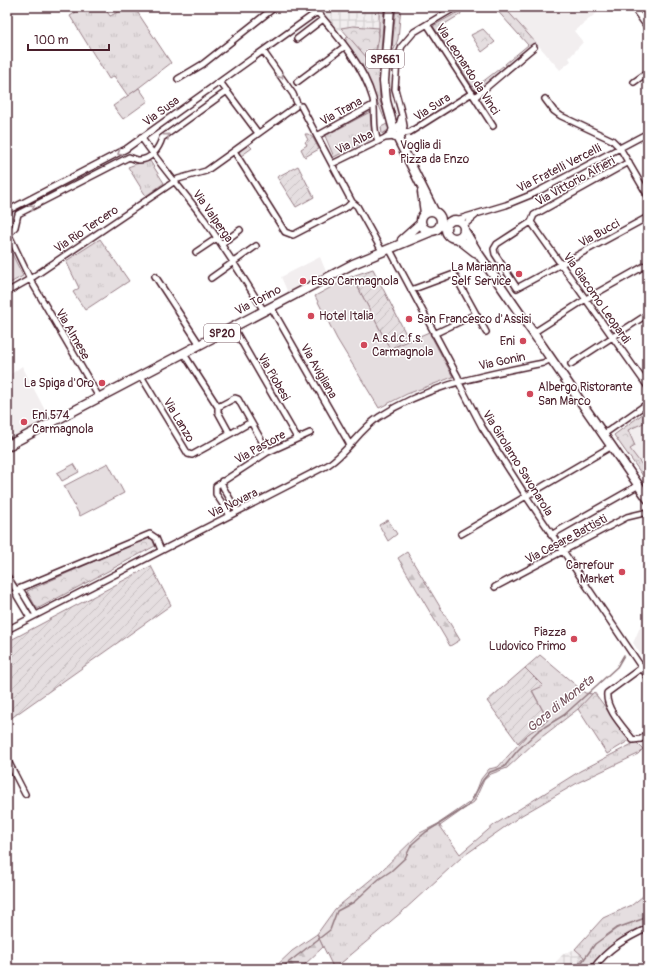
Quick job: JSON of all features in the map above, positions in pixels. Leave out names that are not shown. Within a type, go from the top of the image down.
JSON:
[{"type":"main road","name":"SP661","points":[[390,7],[384,81],[389,111],[420,185]]},
{"type":"main road","points":[[420,185],[434,211],[441,218],[458,224],[648,499]]},
{"type":"main road","points":[[420,185],[425,213],[421,223],[424,229],[447,234],[451,237],[457,238],[478,253]]},
{"type":"main road","points":[[425,213],[434,211]]},
{"type":"main road","points":[[434,231],[441,225],[441,218]]},
{"type":"main road","name":"Via Torino","points":[[389,248],[421,223]]},
{"type":"main road","points":[[447,234],[447,225],[458,224]]},
{"type":"main road","points":[[457,238],[462,235],[458,224]]},
{"type":"main road","name":"Via Torino","points":[[9,445],[100,399],[353,264],[389,248],[434,231]]},
{"type":"street","points":[[178,79],[203,64],[274,7]]},
{"type":"street","points":[[313,7],[358,65],[368,84],[373,104],[374,132],[378,141]]},
{"type":"street","points":[[397,133],[402,115],[395,94],[396,71],[398,55],[404,41],[414,32],[456,7]]},
{"type":"street","points":[[633,7],[648,28]]},
{"type":"street","name":"Via Susa","points":[[7,211],[117,154],[317,12]]},
{"type":"street","points":[[297,39],[323,19]]},
{"type":"street","name":"Via Leonardo da Vinci","points":[[427,24],[493,126]]},
{"type":"street","points":[[297,82],[344,47]]},
{"type":"street","name":"Via Sura","points":[[397,133],[413,131],[474,95],[534,47]]},
{"type":"street","name":"Via Girolamo Savonarola","points":[[262,50],[293,94],[298,106],[317,136],[352,202],[358,206],[389,248],[458,377],[459,383],[482,427],[562,552],[648,677]]},
{"type":"street","points":[[634,82],[648,72]]},
{"type":"street","points":[[220,82],[258,133]]},
{"type":"street","name":"Via Susa","points":[[152,154],[160,146],[162,138],[226,91]]},
{"type":"street","points":[[545,99],[554,111],[561,116],[612,140],[620,148],[648,196]]},
{"type":"street","name":"Via Trana","points":[[317,136],[373,104]]},
{"type":"street","name":"Via Rio Tercero","points":[[7,292],[30,279],[175,180],[206,171],[298,106]]},
{"type":"street","name":"Via Fratelli Vercelli","points":[[458,224],[477,215],[533,194],[648,132]]},
{"type":"street","name":"Via Alba","points":[[332,164],[397,133]]},
{"type":"street","name":"Via Valperga","points":[[141,137],[165,172],[175,180],[268,309]]},
{"type":"street","points":[[234,151],[288,235],[347,207],[352,202]]},
{"type":"street","points":[[30,279],[8,232],[15,227],[18,214],[129,157],[139,160],[152,154]]},
{"type":"street","name":"Via Vittorio Alfieri","points":[[517,288],[495,254],[494,249],[496,244],[531,222],[534,215],[629,162]]},
{"type":"street","name":"Via Fratelli Vercelli","points":[[458,224],[477,215]]},
{"type":"street","name":"Via Bucci","points":[[517,288],[550,269],[561,266],[648,217]]},
{"type":"street","name":"Via Giacomo Leopardi","points":[[531,222],[648,387]]},
{"type":"street","points":[[221,244],[240,230]]},
{"type":"street","points":[[196,252],[217,238]]},
{"type":"street","points":[[211,278],[256,246]]},
{"type":"street","points":[[533,333],[586,299],[648,264]]},
{"type":"street","points":[[411,290],[454,274],[486,332]]},
{"type":"street","points":[[155,276],[200,345]]},
{"type":"street","name":"Via Almese","points":[[30,279],[100,399]]},
{"type":"street","name":"Via Avigliana","points":[[268,309],[350,445]]},
{"type":"street","points":[[434,334],[476,314]]},
{"type":"street","points":[[571,364],[648,314]]},
{"type":"street","name":"Via Piobesi","points":[[233,327],[297,438]]},
{"type":"street","points":[[184,354],[218,407],[218,412],[230,434],[251,422]]},
{"type":"street","name":"Via Gonin","points":[[459,383],[462,380],[543,363],[551,359]]},
{"type":"street","name":"Via Lanzo","points":[[141,376],[188,454],[192,455],[230,434]]},
{"type":"street","name":"Via Novara","points":[[7,630],[328,465],[338,458],[378,418],[392,409],[416,397],[455,382],[459,383]]},
{"type":"street","points":[[218,407],[235,398],[238,399],[268,452]]},
{"type":"street","points":[[604,434],[648,403]]},
{"type":"street","name":"Via Pastore","points":[[222,481],[268,452],[310,433]]},
{"type":"street","points":[[461,534],[612,446]]},
{"type":"street","points":[[222,481],[223,487],[237,511]]},
{"type":"street","points":[[222,481],[216,486],[216,494],[230,515]]},
{"type":"street","points":[[551,535],[639,485]]},
{"type":"street","name":"Via Cesare Battisti","points":[[495,587],[627,517],[648,512]]},
{"type":"street","points":[[16,590],[150,534],[156,538],[161,550]]},
{"type":"street","points":[[7,576],[30,618]]},
{"type":"street","points":[[16,590],[22,592],[36,615]]},
{"type":"street","points":[[641,668],[607,693],[606,699],[616,717],[633,740],[641,739],[648,734]]},
{"type":"street","points":[[7,759],[25,794]]},
{"type":"street","points":[[593,969],[600,959],[614,947],[630,936],[648,928]]},
{"type":"shaded area","points":[[317,7],[384,7],[382,28],[353,26],[341,28],[337,32]]},
{"type":"shaded area","points":[[501,7],[604,7],[574,31],[583,42],[569,58],[571,61],[560,70],[539,46],[536,48]]},
{"type":"shaded area","points":[[320,257],[327,274],[288,293],[281,277]]},
{"type":"shaded area","points":[[22,366],[50,420],[12,440],[7,430],[7,377]]},
{"type":"shaded area","points":[[648,409],[648,473],[630,449],[624,451],[613,435]]},
{"type":"shaded area","points":[[648,609],[648,663],[647,663],[633,643]]},
{"type":"shaded area","points":[[575,949],[585,957],[574,969],[550,969],[563,954]]},
{"type":"green space","points":[[78,7],[104,7],[110,16],[128,7],[134,7],[171,63],[128,96],[114,76],[109,79],[70,16],[79,10]]},
{"type":"green space","points":[[379,7],[384,7],[379,80],[380,101],[386,119],[385,120],[364,70],[345,43],[348,34],[374,66],[379,36]]},
{"type":"green space","points":[[396,7],[401,7],[398,39],[394,50],[392,48]]},
{"type":"green space","points":[[494,7],[504,7],[536,43],[507,67],[505,64],[528,45]]},
{"type":"green space","points":[[460,11],[461,14],[443,25],[445,29],[441,32],[454,51],[451,53],[433,26]]},
{"type":"green space","points":[[353,26],[379,28],[374,66],[341,28]]},
{"type":"green space","points":[[483,29],[495,42],[482,52],[471,35]]},
{"type":"green space","points":[[456,55],[477,86],[503,66],[505,68],[476,92],[453,56]]},
{"type":"green space","points":[[139,88],[148,101],[123,119],[113,106]]},
{"type":"green space","points":[[370,112],[372,138],[334,157],[325,136]]},
{"type":"green space","points":[[389,123],[390,129],[382,134],[381,127]]},
{"type":"green space","points":[[305,134],[308,134],[313,138],[319,149],[305,157],[301,149],[307,145],[305,142],[308,140]]},
{"type":"green space","points":[[248,144],[252,148],[241,156],[238,151]]},
{"type":"green space","points":[[150,161],[164,183],[146,196],[128,167]]},
{"type":"green space","points":[[298,166],[314,197],[296,207],[277,177]]},
{"type":"green space","points":[[12,213],[13,224],[9,229],[7,216]]},
{"type":"green space","points":[[100,239],[129,281],[85,310],[73,292],[79,288],[66,261]]},
{"type":"green space","points":[[11,252],[23,276],[10,283],[7,277],[7,254]]},
{"type":"green space","points":[[373,269],[409,340],[390,349],[352,276]]},
{"type":"green space","name":"A.s.d.c.f.s. Carmagnola","points":[[352,276],[390,349],[429,332],[453,377],[407,394],[379,408],[337,339],[315,296]]},
{"type":"green space","points":[[648,410],[648,421],[628,430],[635,446],[630,449],[648,473],[648,483],[614,435]]},
{"type":"green space","points":[[108,463],[124,493],[80,516],[64,486]]},
{"type":"green space","points":[[74,464],[79,472],[62,481],[57,473]]},
{"type":"green space","points":[[388,520],[397,534],[388,541],[379,525]]},
{"type":"green space","points":[[151,536],[155,546],[37,609],[27,591]]},
{"type":"green space","points":[[407,552],[460,640],[450,646],[398,558]]},
{"type":"green space","points":[[151,566],[171,605],[7,721],[7,642]]},
{"type":"green space","points":[[540,655],[585,693],[593,694],[578,709],[534,743],[507,768],[491,774],[484,780],[474,802],[440,826],[460,854],[494,825],[580,771],[636,742],[643,749],[638,754],[579,782],[522,815],[462,857],[403,911],[334,969],[317,934],[335,909],[380,872],[420,833],[438,824],[473,800],[481,779],[489,769],[498,767],[528,734],[548,720],[532,690],[542,685],[525,668]]},
{"type":"green space","points":[[525,668],[543,686],[532,691],[548,720],[518,743],[487,701]]},
{"type":"green space","points":[[594,692],[630,740],[607,754],[578,709]]},
{"type":"green space","points":[[648,892],[648,927],[630,935],[609,948],[590,969],[578,969],[579,963],[584,957],[575,949],[603,918],[632,905]]},
{"type":"green space","points":[[317,934],[323,947],[300,969],[273,969],[292,951]]},
{"type":"waterway","name":"Gora di Moneta","points":[[280,969],[330,930],[337,911],[354,902],[379,879],[391,871],[405,858],[412,844],[426,832],[468,806],[483,780],[490,772],[504,767],[518,750],[538,731],[564,715],[617,667],[624,655]]},
{"type":"waterway","points":[[577,969],[595,944],[617,928],[648,917]]},
{"type":"place","name":"Voglia di Pizza da Enzo","points":[[392,152]]},
{"type":"place","name":"La Marianna Self Service","points":[[519,274]]},
{"type":"place","name":"Esso Carmagnola","points":[[303,281]]},
{"type":"place","name":"Hotel Italia","points":[[311,316]]},
{"type":"place","name":"San Francesco d'Assisi","points":[[409,319]]},
{"type":"place","name":"Eni","points":[[523,341]]},
{"type":"place","name":"A.s.d.c.f.s. Carmagnola","points":[[364,345]]},
{"type":"place","name":"La Spiga d'Oro","points":[[102,383]]},
{"type":"place","name":"Albergo Ristorante San Marco","points":[[530,394]]},
{"type":"place","name":"Eni 574 Carmagnola","points":[[24,422]]},
{"type":"place","name":"Carrefour Market","points":[[622,572]]},
{"type":"place","name":"Piazza Ludovico Primo","points":[[574,639]]}]
